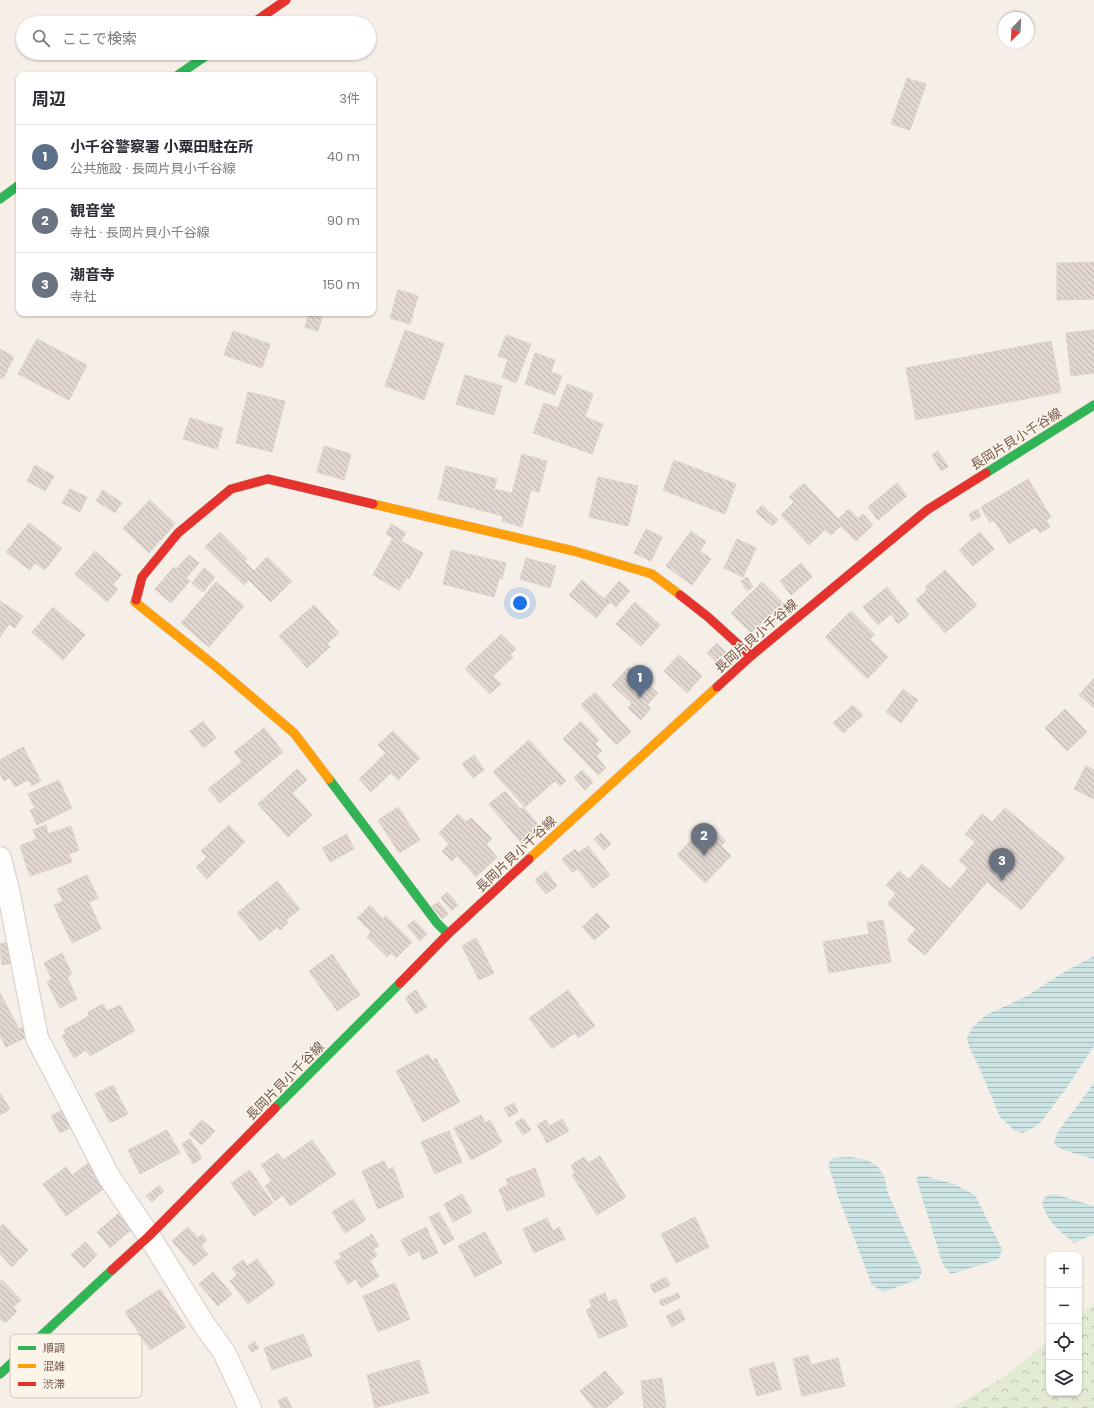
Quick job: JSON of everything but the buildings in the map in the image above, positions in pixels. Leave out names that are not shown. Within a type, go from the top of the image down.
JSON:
[{"type":"main road","points":[[263,16],[286,0]]},
{"type":"main road","points":[[182,72],[200,60]]},
{"type":"main road","points":[[0,199],[16,187]]},
{"type":"main road","name":"長岡片貝小千谷線","points":[[43,1334],[149,1236],[448,934],[751,656],[927,510],[1094,405]]},
{"type":"main road","points":[[448,934],[437,923],[294,733],[214,664],[135,602],[142,577],[178,533],[231,489],[268,479],[574,551],[652,574],[708,618],[751,656]]},
{"type":"main road","name":"長岡片貝小千谷線","points":[[0,1374],[10,1365]]},
{"type":"street","points":[[0,858],[9,894],[37,1038],[109,1176],[224,1352],[250,1408]]},
{"type":"green space","points":[[1094,1304],[1094,1408],[952,1408],[1008,1374],[1046,1342],[1046,1396],[1082,1396],[1082,1314]]},
{"type":"water","points":[[1094,956],[1094,1046],[1067,1087],[1041,1122],[1023,1133],[1015,1131],[1000,1117],[969,1047],[967,1037],[973,1027],[986,1015],[1025,997],[1064,972]]},
{"type":"water","points":[[1094,1083],[1094,1159],[1063,1150],[1054,1144],[1057,1133]]},
{"type":"water","points":[[851,1157],[867,1160],[877,1166],[884,1176],[888,1193],[922,1271],[919,1279],[883,1292],[872,1285],[838,1196],[828,1164],[833,1158]]},
{"type":"water","points":[[921,1175],[954,1184],[975,1195],[1002,1249],[999,1259],[951,1274],[943,1265],[916,1178]]},
{"type":"water","points":[[1055,1194],[1094,1206],[1094,1234],[1074,1243],[1051,1222],[1042,1203],[1046,1196]]},
{"type":"traffic: fast","points":[[182,72],[200,60]]},
{"type":"traffic: fast","points":[[0,199],[16,187]]},
{"type":"traffic: fast","points":[[986,473],[1094,405]]},
{"type":"traffic: fast","points":[[329,779],[437,923],[448,934]]},
{"type":"traffic: fast","points":[[275,1108],[400,983]]},
{"type":"traffic: fast","points":[[43,1334],[112,1270]]},
{"type":"traffic: fast","points":[[0,1374],[10,1365]]},
{"type":"traffic: slow","points":[[373,504],[574,551],[652,574],[680,595]]},
{"type":"traffic: slow","points":[[136,600],[135,602],[214,665],[294,733],[329,779]]},
{"type":"traffic: slow","points":[[529,859],[717,687]]},
{"type":"traffic: jam","points":[[263,16],[286,0]]},
{"type":"traffic: jam","points":[[717,687],[751,656],[927,510],[986,473]]},
{"type":"traffic: jam","points":[[136,600],[142,577],[178,533],[231,489],[268,479],[373,504]]},
{"type":"traffic: jam","points":[[680,595],[708,617],[751,656]]},
{"type":"traffic: jam","points":[[400,983],[448,934],[529,859]]},
{"type":"traffic: jam","points":[[112,1270],[149,1236],[275,1108]]},
{"type":"place","name":"小千谷警察署 小粟田駐在所","points":[[640,698]]},
{"type":"place","name":"観音堂","points":[[704,856]]},
{"type":"place","name":"潮音寺","points":[[1002,881]]}]
